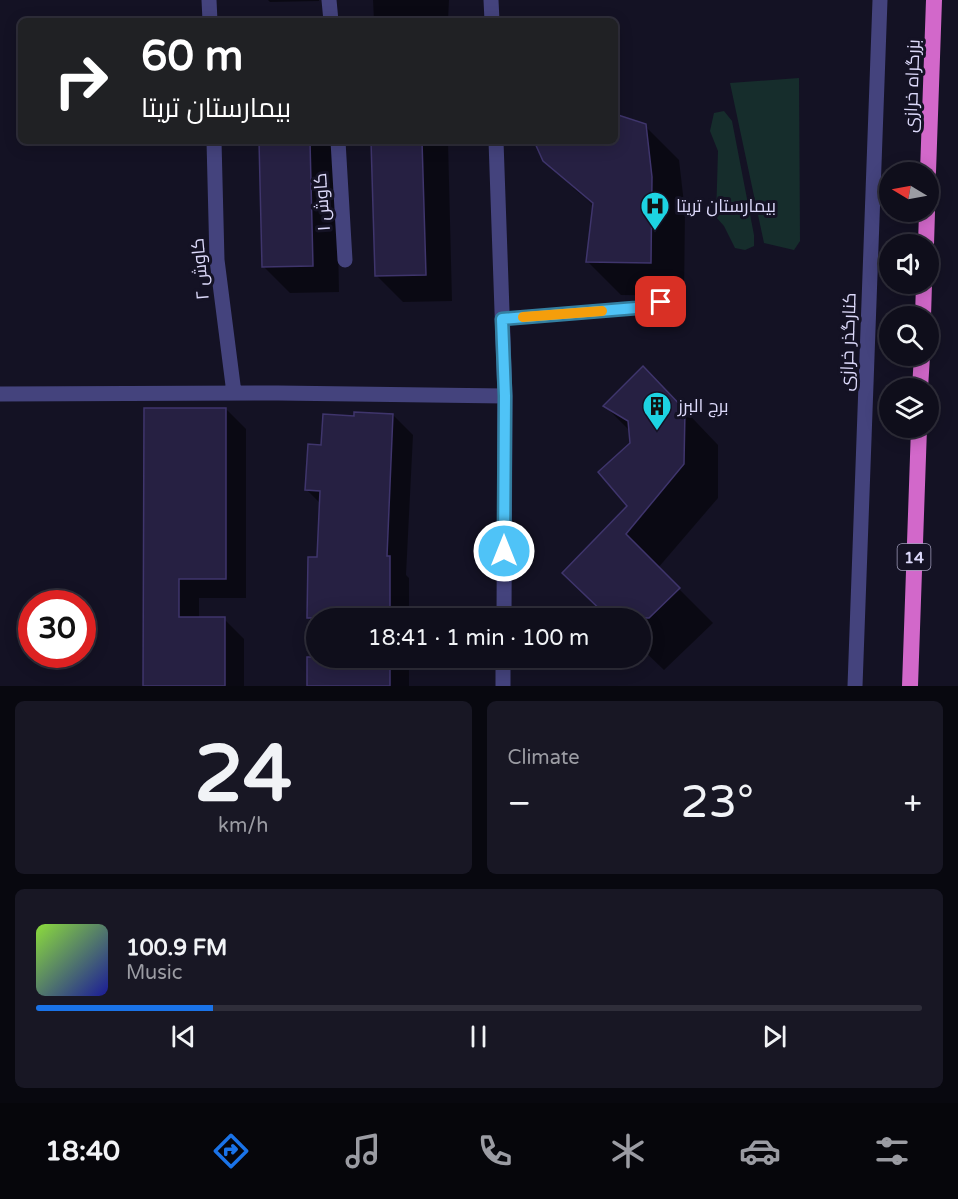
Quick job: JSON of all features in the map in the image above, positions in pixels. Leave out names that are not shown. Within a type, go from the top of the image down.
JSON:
[{"type":"highway","name":"بزرگراه خرازی","points":[[928,162],[934,0]]},
{"type":"highway","name":"14","points":[[910,686],[919,438]]},
{"type":"street","points":[[209,0],[210,18]]},
{"type":"street","points":[[329,0],[331,18]]},
{"type":"street","points":[[491,0],[492,18]]},
{"type":"street","points":[[869,0],[878,65]]},
{"type":"street","name":"کنارگذر خرازی","points":[[855,686],[880,0]]},
{"type":"street","name":"کاوش ۲","points":[[213,144],[217,260],[234,393]]},
{"type":"street","name":"کاوش ۱","points":[[338,144],[345,260]]},
{"type":"street","points":[[496,144],[505,396],[504,608]]},
{"type":"street","points":[[0,394],[234,393],[505,396]]},
{"type":"street","points":[[503,668],[503,686]]},
{"type":"lane","points":[[502,319],[636,308],[661,302]]},
{"type":"green space","points":[[799,78],[800,241],[794,250],[764,243],[730,83]]},
{"type":"green space","points":[[724,111],[732,121],[754,235],[754,246],[745,250],[735,248],[724,226],[716,217],[718,151],[710,131],[714,113]]},
{"type":"building","name":"بیمارستان تریتا","points":[[618,115],[646,124],[652,177],[651,263],[586,262],[593,203],[543,161],[535,144],[618,144]]},
{"type":"building","points":[[259,144],[310,144],[313,266],[262,267]]},
{"type":"building","points":[[371,144],[422,144],[426,275],[375,276]]},
{"type":"building","points":[[643,366],[685,410],[684,464],[626,534],[680,588],[651,616],[651,608],[599,608],[562,573],[627,506],[598,472],[630,443],[628,421],[603,406]]},
{"type":"building","points":[[144,408],[226,408],[226,579],[179,579],[179,617],[225,617],[225,686],[143,686]]},
{"type":"building","points":[[354,412],[393,414],[387,556],[390,556],[390,608],[307,608],[308,557],[317,557],[320,491],[305,490],[308,444],[321,445],[323,414],[354,416]]},
{"type":"building","points":[[307,668],[390,668],[390,686],[307,686]]},
{"type":"slow traffic","points":[[523,317],[602,311]]},
{"type":"place","name":"بیمارستان تریتا","points":[[655,232]]},
{"type":"place","name":"برج البرز","points":[[657,432]]},
{"type":"route","points":[[504,551],[505,396],[502,319],[636,308],[661,302]]}]
